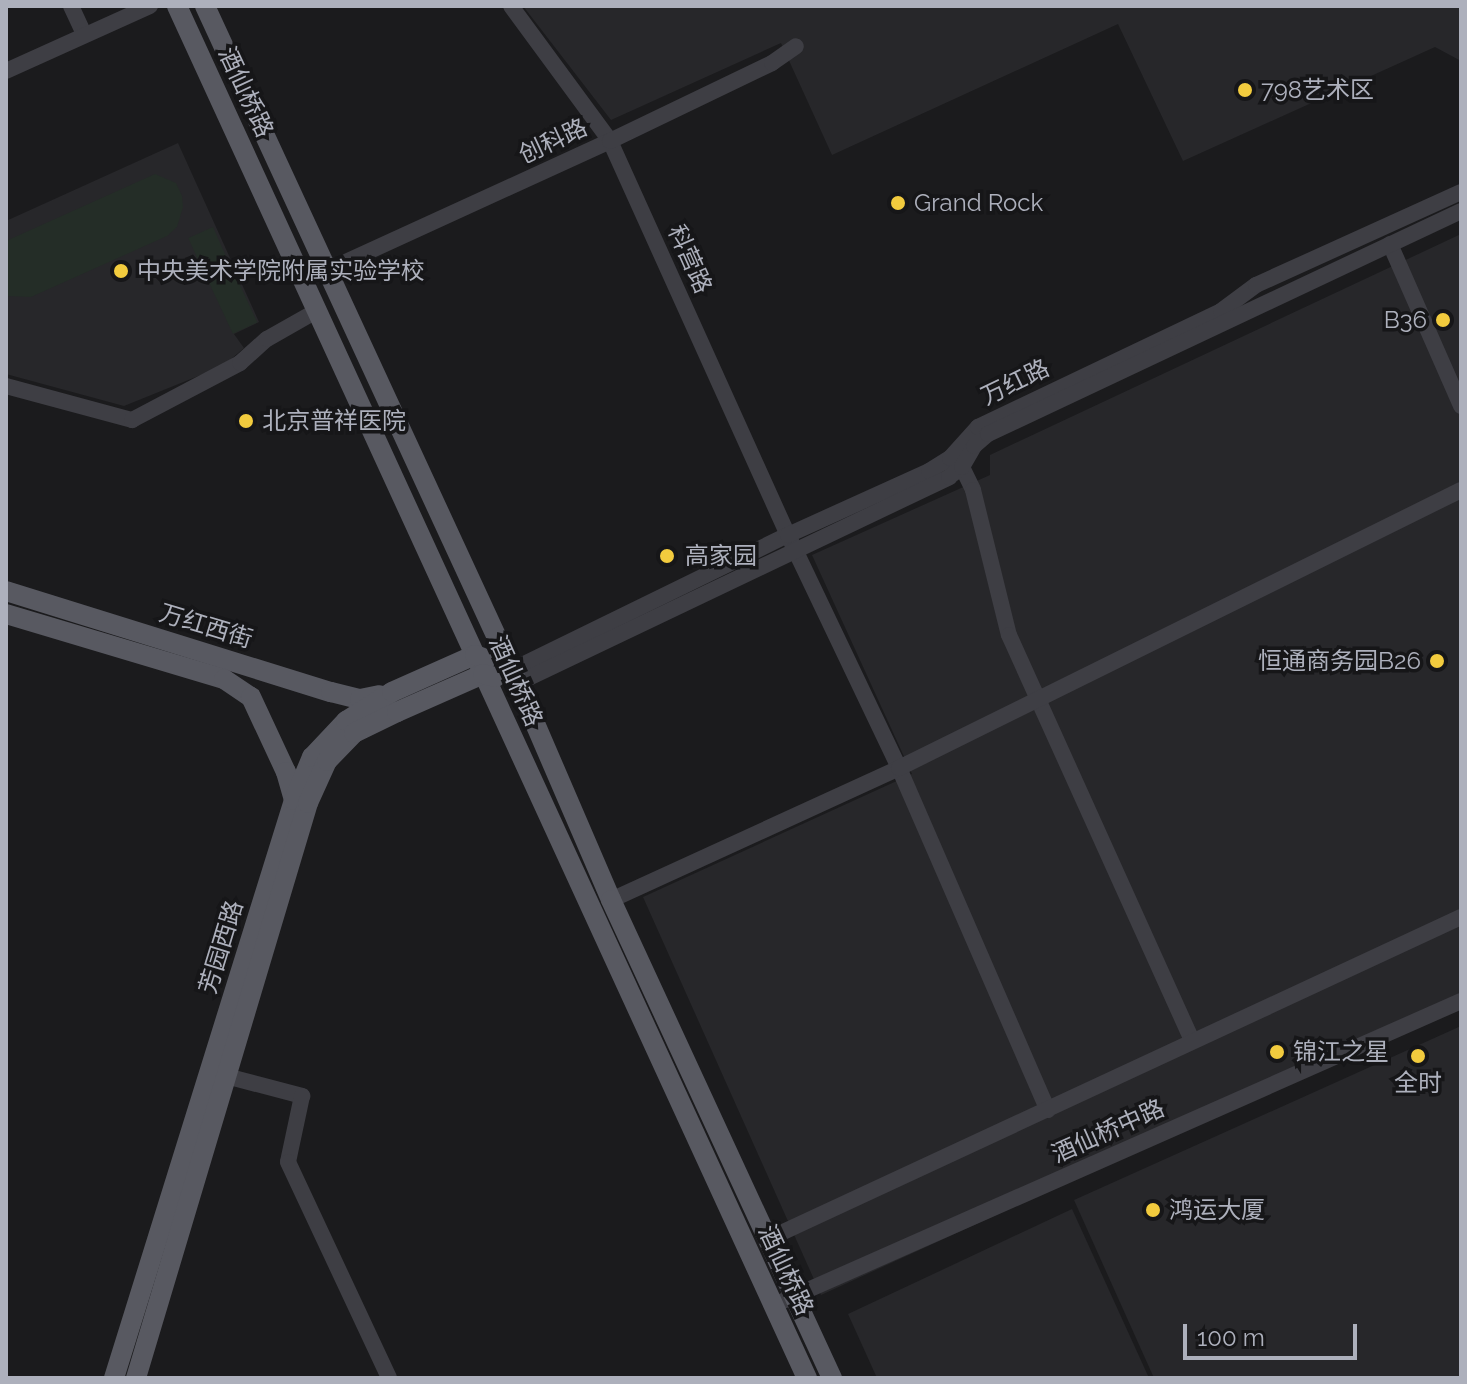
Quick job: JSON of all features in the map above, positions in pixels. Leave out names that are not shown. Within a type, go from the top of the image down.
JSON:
[{"type":"main road","name":"酒仙桥路","points":[[177,6],[807,1378]]},
{"type":"main road","name":"酒仙桥路","points":[[205,6],[515,676],[611,900],[832,1378]]},
{"type":"main road","name":"万红西街","points":[[6,591],[331,692],[360,699],[392,692]]},
{"type":"main road","name":"万红西街","points":[[6,614],[224,679],[251,697],[286,772],[294,800]]},
{"type":"main road","points":[[479,664],[515,676]]},
{"type":"main road","name":"芳园西路","points":[[114,1378],[294,800],[312,757],[346,721],[392,692],[479,664]]},
{"type":"main road","name":"芳园西路","points":[[136,1378],[308,803],[327,761],[354,733],[479,664]]},
{"type":"street","points":[[71,6],[84,34]]},
{"type":"street","points":[[6,71],[150,6]]},
{"type":"street","name":"科营路","points":[[511,6],[610,141],[792,542],[899,768],[1048,1110]]},
{"type":"street","name":"创科路","points":[[326,271],[610,141],[772,63],[796,46]]},
{"type":"street","name":"万红路","points":[[515,676],[792,542],[929,471],[950,458],[978,427],[1221,311],[1256,285],[1461,192]]},
{"type":"street","name":"万红路","points":[[792,542],[949,477],[962,467],[974,446],[988,434],[1240,318],[1461,211]]},
{"type":"street","points":[[1390,244],[1461,406]]},
{"type":"street","points":[[6,386],[132,420],[240,363],[267,339],[318,310]]},
{"type":"street","points":[[962,467],[973,490],[1009,635],[1192,1040]]},
{"type":"street","points":[[611,900],[899,768],[1461,490]]},
{"type":"street","points":[[768,1239],[1461,917]]},
{"type":"street","name":"酒仙桥中路","points":[[774,1305],[1461,1001]]},
{"type":"street","points":[[226,1076],[302,1096],[288,1162],[389,1378]]},
{"type":"shaded area","name":"798艺术区","points":[[523,6],[1461,6],[1461,61],[1435,47],[1183,161],[1118,24],[832,155],[781,43],[611,120]]},
{"type":"shaded area","name":"中央美术学院附属实验学校","points":[[178,143],[259,322],[234,334],[244,348],[223,366],[124,406],[6,374],[6,221]]},
{"type":"shaded area","points":[[155,174],[176,183],[182,196],[183,207],[177,227],[167,236],[31,297],[6,296],[6,241]]},
{"type":"shaded area","points":[[213,227],[231,267],[206,278],[188,238]]},
{"type":"shaded area","points":[[1461,234],[1461,1003],[821,1295],[643,897],[912,774],[812,555],[990,475],[990,455]]},
{"type":"shaded area","points":[[232,268],[257,322],[233,334],[208,279]]},
{"type":"shaded area","points":[[1461,1026],[1461,1378],[1154,1378],[1074,1200]]},
{"type":"shaded area","points":[[1072,1209],[1149,1378],[877,1378],[848,1314]]},
{"type":"place","name":"798艺术区","points":[[1245,90]]},
{"type":"place","name":"Grand Rock","points":[[898,203]]},
{"type":"place","name":"中央美术学院附属实验学校","points":[[121,271]]},
{"type":"place","name":"B36","points":[[1443,320]]},
{"type":"place","name":"北京普祥医院","points":[[246,421]]},
{"type":"place","name":"高家园","points":[[667,556]]},
{"type":"place","name":"恒通商务园B26","points":[[1437,661]]},
{"type":"place","name":"锦江之星","points":[[1277,1052]]},
{"type":"place","name":"全时","points":[[1418,1056]]},
{"type":"place","name":"鸿运大厦","points":[[1153,1210]]}]
